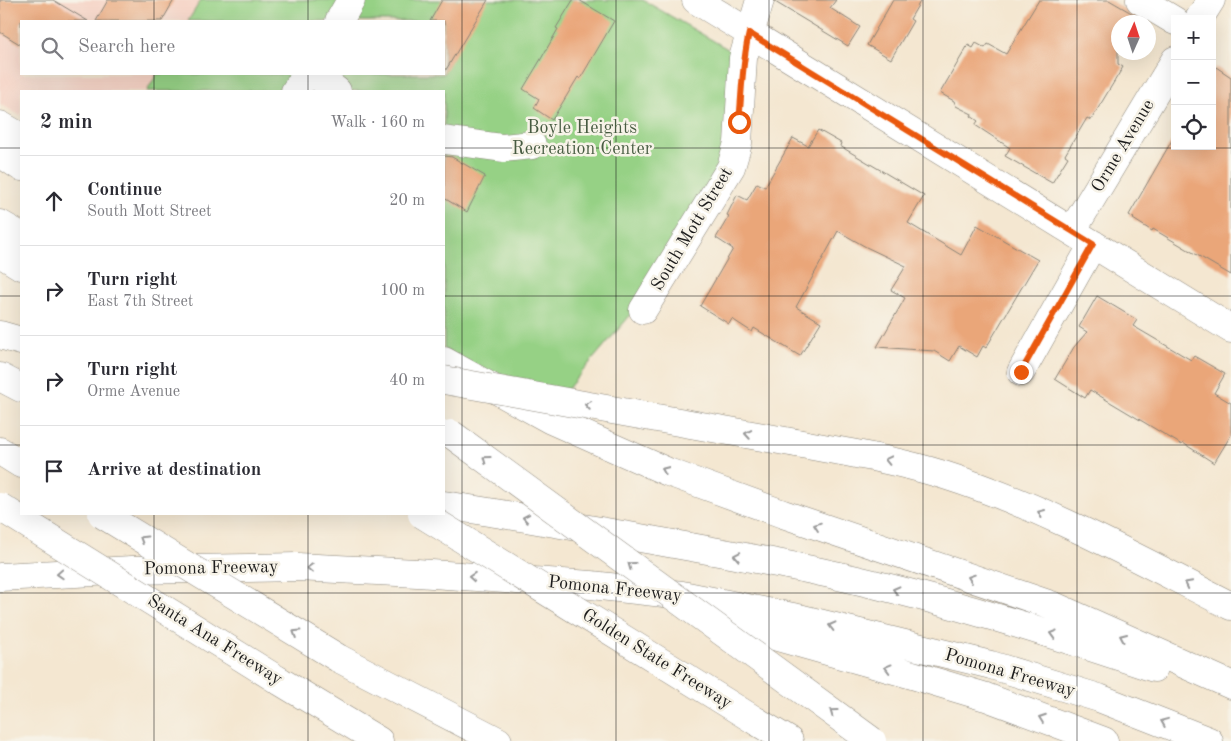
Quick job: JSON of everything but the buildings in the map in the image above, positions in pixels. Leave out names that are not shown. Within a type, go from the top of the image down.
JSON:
[{"type":"main road","points":[[340,20],[351,0]]},
{"type":"main road","points":[[696,0],[1231,328]]},
{"type":"main road","name":"South Mott Street","points":[[643,310],[731,167],[738,143],[743,58],[760,0]]},
{"type":"main road","points":[[1140,0],[1171,19]]},
{"type":"main road","points":[[1202,15],[1211,0]]},
{"type":"main road","name":"Orme Avenue","points":[[1021,372],[1082,238],[1171,68]]},
{"type":"main road","points":[[296,90],[306,75]]},
{"type":"main road","points":[[316,75],[336,90]]},
{"type":"main road","points":[[0,125],[20,136]]},
{"type":"main road","points":[[445,140],[503,148],[532,145]]},
{"type":"main road","points":[[0,154],[20,166]]},
{"type":"main road","points":[[0,224],[20,235]]},
{"type":"main road","points":[[0,252],[20,265]]},
{"type":"main road","points":[[0,335],[20,341]]},
{"type":"main road","points":[[445,362],[551,420],[668,472],[783,514],[1054,606],[1231,686]]},
{"type":"main road","points":[[0,377],[20,387]]},
{"type":"main road","points":[[445,380],[860,454],[908,465],[993,493],[1068,525],[1231,606]]},
{"type":"main road","points":[[447,431],[872,741]]},
{"type":"main road","points":[[445,505],[710,551],[838,576],[945,602],[1060,636],[1231,695]]},
{"type":"main road","name":"Santa Ana Freeway","points":[[0,507],[379,741]]},
{"type":"main road","points":[[104,515],[472,741]]},
{"type":"main road","name":"Golden State Freeway","points":[[424,515],[789,741]]},
{"type":"main road","name":"Pomona Freeway","points":[[0,577],[150,569],[296,567],[591,585],[682,595],[803,619],[981,663],[1099,698],[1210,741]]},
{"type":"main road","points":[[591,585],[986,697],[1104,741]]},
{"type":"main road","points":[[338,658],[498,741]]},
{"type":"shaded area","points":[[0,0],[201,0],[189,20],[20,20],[20,75],[156,75],[148,90],[20,90],[20,115],[0,104]]},
{"type":"green space","name":"Boyle Heights Recreation Center","points":[[201,0],[643,0],[738,55],[734,146],[639,305],[565,392],[493,381],[445,350],[445,90],[148,90],[156,75],[445,75],[445,20],[189,20]]},
{"type":"route","points":[[739,122],[743,58],[749,33],[1093,244],[1021,372]]}]
